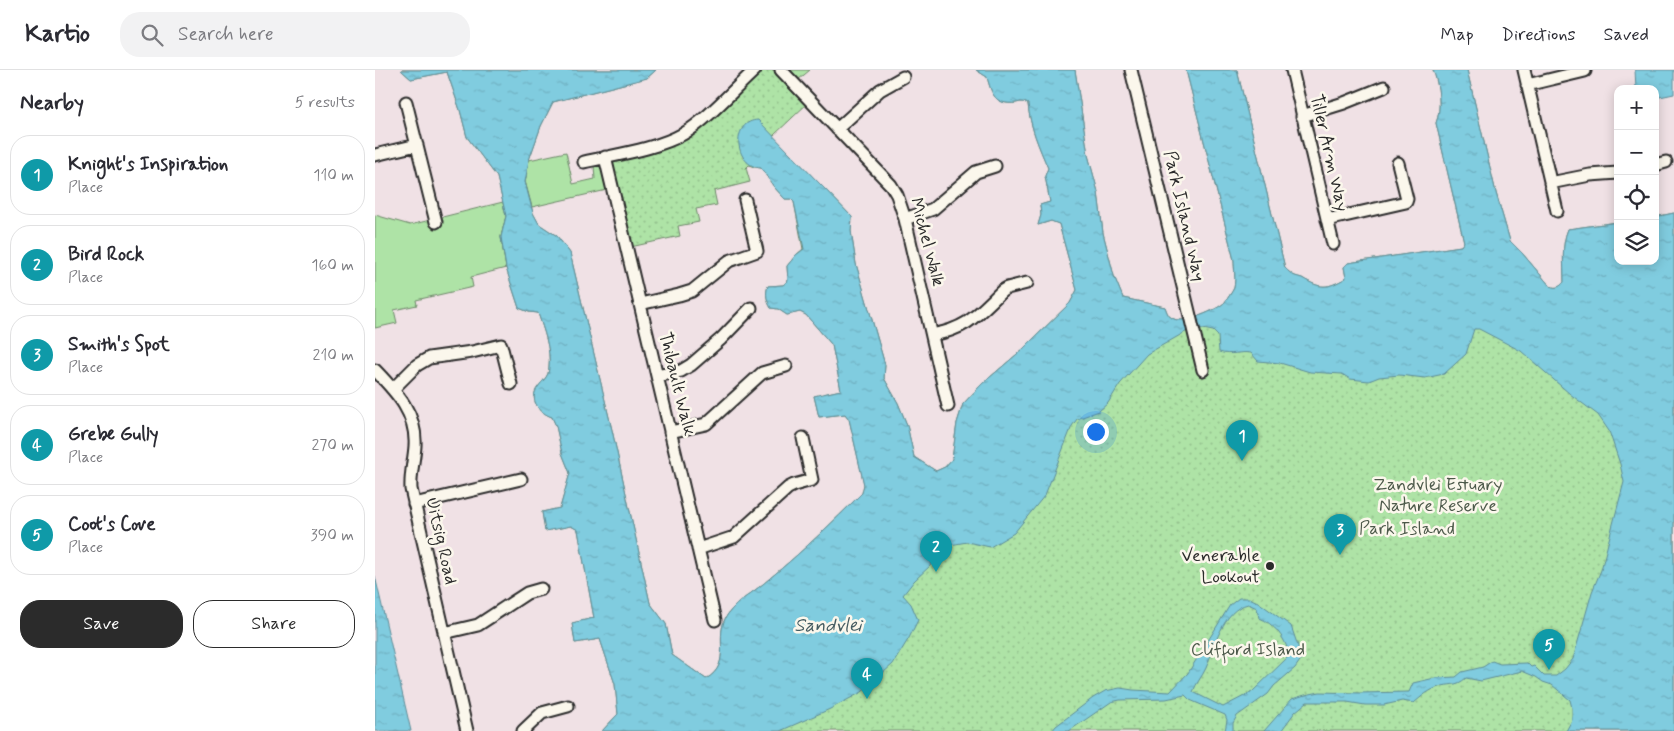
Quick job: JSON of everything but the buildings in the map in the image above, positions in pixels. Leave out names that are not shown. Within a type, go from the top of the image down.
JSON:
[{"type":"street","points":[[584,162],[660,144],[685,133],[755,70]]},
{"type":"street","name":"Michel Walk","points":[[781,70],[893,188],[905,219],[948,406]]},
{"type":"street","name":"Park Island Way","points":[[1131,70],[1203,370]]},
{"type":"street","name":"Tiller Arm Way","points":[[1292,70],[1333,244]]},
{"type":"street","points":[[1524,70],[1557,211]]},
{"type":"street","points":[[1527,85],[1585,71]]},
{"type":"street","points":[[837,129],[880,90],[903,77]]},
{"type":"street","points":[[1303,116],[1344,103],[1384,86]]},
{"type":"street","points":[[407,102],[435,222]]},
{"type":"street","points":[[375,155],[417,145]]},
{"type":"street","name":"Thibault Walk","points":[[605,157],[715,620]]},
{"type":"street","points":[[1327,220],[1404,202],[1407,199],[1398,163]]},
{"type":"street","points":[[905,219],[933,209],[976,172],[995,166]]},
{"type":"street","points":[[1550,184],[1590,175],[1614,173]]},
{"type":"street","points":[[640,304],[692,291],[729,261],[757,251],[745,200]]},
{"type":"street","points":[[932,335],[957,329],[974,318],[1002,291],[1027,283]]},
{"type":"street","points":[[657,376],[681,371],[691,365],[721,339],[751,308]]},
{"type":"street","points":[[393,389],[417,365],[429,358],[472,352],[501,345],[511,384]]},
{"type":"street","points":[[670,432],[704,425],[762,373],[786,366]]},
{"type":"street","name":"Uitsig Road","points":[[375,370],[405,405],[414,426],[415,442],[411,480],[414,504],[467,731]]},
{"type":"street","points":[[698,549],[734,537],[788,488],[812,480],[803,438]]},
{"type":"street","points":[[414,504],[521,479]]},
{"type":"street","points":[[445,633],[477,625],[527,593],[541,590]]},
{"type":"street","points":[[523,731],[543,713],[568,706]]},
{"type":"green space","name":"Zandvlei Estuary Nature Reserve","points":[[401,70],[656,70],[647,78],[553,102],[541,126],[529,160],[525,182],[533,213],[539,224],[557,236],[570,253],[612,430],[650,603],[666,624],[672,655],[706,679],[714,673],[719,665],[724,622],[732,609],[805,548],[862,493],[864,484],[849,419],[845,414],[819,417],[814,396],[841,390],[832,345],[806,315],[800,312],[787,315],[778,309],[771,308],[768,300],[768,286],[783,285],[788,281],[787,266],[803,249],[794,202],[791,199],[785,199],[761,168],[749,165],[746,168],[750,182],[714,191],[717,205],[696,209],[699,222],[678,226],[680,236],[626,248],[605,157],[672,140],[755,70],[781,70],[810,101],[773,136],[852,217],[851,231],[856,264],[885,365],[884,378],[898,403],[907,425],[914,457],[936,471],[945,467],[952,459],[957,423],[963,404],[982,384],[1023,349],[1070,303],[1077,290],[1059,224],[1051,221],[1038,225],[1041,215],[1040,205],[1050,202],[1045,176],[1048,168],[1033,129],[1028,104],[1025,102],[1003,102],[995,98],[987,77],[976,70],[1075,70],[1088,155],[1098,192],[1103,233],[1114,276],[1123,298],[1165,307],[1170,317],[1185,320],[1215,309],[1225,302],[1234,288],[1235,281],[1234,260],[1186,70],[1237,70],[1285,268],[1290,273],[1314,284],[1329,286],[1346,278],[1344,267],[1348,263],[1461,246],[1464,242],[1436,123],[1439,111],[1439,96],[1433,70],[1467,70],[1496,193],[1510,241],[1550,286],[1558,287],[1564,282],[1564,248],[1568,229],[1614,223],[1614,265],[1659,265],[1659,216],[1674,213],[1674,731],[602,731],[618,714],[615,684],[600,639],[575,643],[572,623],[594,618],[578,530],[571,526],[545,531],[542,512],[560,508],[570,473],[552,417],[540,409],[534,397],[535,392],[547,376],[549,370],[549,354],[545,333],[538,313],[519,308],[506,268],[501,237],[506,216],[497,177],[467,137],[447,72],[411,79]]},
{"type":"green space","points":[[789,70],[810,70],[798,80]]},
{"type":"green space","points":[[566,152],[573,184],[595,179],[594,166],[599,165],[602,169],[607,190],[532,207],[525,181],[529,160]]},
{"type":"green space","points":[[503,202],[506,216],[501,237],[506,268],[471,277],[473,287],[416,300],[417,305],[394,310],[397,323],[375,328],[375,215],[410,225]]},
{"type":"water","name":"Sandvlei","points":[[401,70],[656,70],[647,78],[553,102],[541,126],[529,160],[525,182],[533,213],[539,224],[557,236],[570,253],[612,430],[650,603],[666,624],[672,655],[706,679],[714,673],[719,665],[724,622],[732,609],[817,537],[862,493],[864,485],[849,419],[845,414],[819,417],[814,396],[841,390],[832,345],[806,315],[800,312],[787,315],[778,309],[771,308],[768,300],[768,286],[783,285],[788,281],[787,266],[804,249],[794,202],[791,199],[785,199],[761,168],[745,160],[741,152],[739,144],[740,135],[743,128],[749,122],[758,120],[852,217],[851,231],[856,264],[885,365],[884,378],[898,403],[907,425],[914,457],[936,471],[945,467],[952,459],[957,423],[963,404],[982,384],[1023,349],[1070,303],[1077,290],[1059,224],[1051,221],[1038,225],[1041,215],[1040,205],[1050,202],[1045,176],[1048,168],[1033,129],[1028,104],[1025,102],[1003,102],[995,98],[987,77],[976,70],[1075,70],[1088,155],[1098,192],[1103,233],[1114,276],[1123,298],[1165,307],[1170,317],[1185,320],[1215,309],[1225,302],[1234,288],[1235,281],[1234,260],[1186,70],[1237,70],[1285,268],[1290,273],[1314,284],[1329,286],[1346,278],[1344,267],[1348,263],[1461,246],[1464,242],[1436,123],[1439,111],[1439,96],[1433,70],[1467,70],[1496,193],[1510,241],[1550,286],[1558,287],[1564,282],[1564,248],[1568,229],[1614,223],[1614,265],[1659,265],[1659,216],[1674,213],[1674,731],[1566,731],[1572,720],[1570,700],[1552,685],[1522,671],[1481,681],[1466,678],[1456,684],[1432,690],[1414,703],[1402,701],[1384,705],[1365,705],[1347,702],[1307,702],[1295,712],[1281,731],[1264,731],[1292,699],[1320,692],[1409,692],[1413,683],[1435,678],[1456,677],[1462,672],[1483,667],[1492,661],[1500,664],[1527,663],[1531,667],[1534,666],[1544,676],[1556,676],[1573,659],[1592,592],[1601,570],[1624,482],[1609,431],[1598,415],[1570,394],[1521,351],[1479,329],[1474,329],[1466,354],[1444,374],[1425,378],[1399,375],[1379,377],[1369,381],[1350,379],[1342,374],[1310,372],[1280,363],[1258,361],[1251,353],[1228,354],[1219,352],[1218,336],[1213,331],[1198,328],[1189,330],[1147,354],[1120,384],[1108,403],[1099,411],[1077,419],[1072,426],[1045,495],[1014,533],[990,547],[967,542],[939,547],[931,565],[914,581],[903,595],[911,604],[918,620],[909,638],[893,664],[862,692],[830,709],[780,731],[602,731],[618,714],[615,684],[600,639],[575,643],[572,623],[594,618],[578,530],[571,526],[545,531],[542,512],[560,508],[570,473],[552,417],[540,409],[534,397],[535,392],[547,376],[549,370],[549,354],[545,333],[538,313],[519,308],[506,268],[501,237],[506,216],[497,177],[467,137],[447,72],[411,79]]},
{"type":"water","points":[[1635,70],[1674,70],[1674,94],[1659,97],[1659,85],[1636,85]]},
{"type":"water","points":[[375,576],[411,731],[375,731]]},
{"type":"water","points":[[1239,598],[1249,598],[1258,602],[1291,626],[1302,658],[1295,668],[1274,686],[1268,694],[1237,716],[1233,723],[1233,731],[1225,731],[1227,720],[1225,715],[1190,700],[1185,695],[1166,699],[1120,700],[1111,702],[1069,731],[1052,731],[1093,698],[1105,691],[1120,688],[1170,692],[1188,673],[1230,605]],"holes":[[[1248,604],[1257,608],[1259,618],[1275,628],[1283,638],[1289,656],[1252,692],[1223,707],[1193,692],[1206,668],[1216,640],[1226,621],[1239,608]]]},
{"type":"place","name":"Knight's Inspiration","points":[[1242,461]]},
{"type":"place","name":"Smith's Spot","points":[[1340,555]]},
{"type":"place","name":"Venerable Lookout","points":[[1270,566]]},
{"type":"place","name":"Bird Rock","points":[[936,572]]},
{"type":"place","name":"Coot's Cove","points":[[1549,670]]},
{"type":"place","name":"Grebe Gully","points":[[867,699]]},
{"type":"park label","name":"Park Island","points":[[1407,529]]},
{"type":"park label","name":"Clifford Island","points":[[1248,650]]}]
